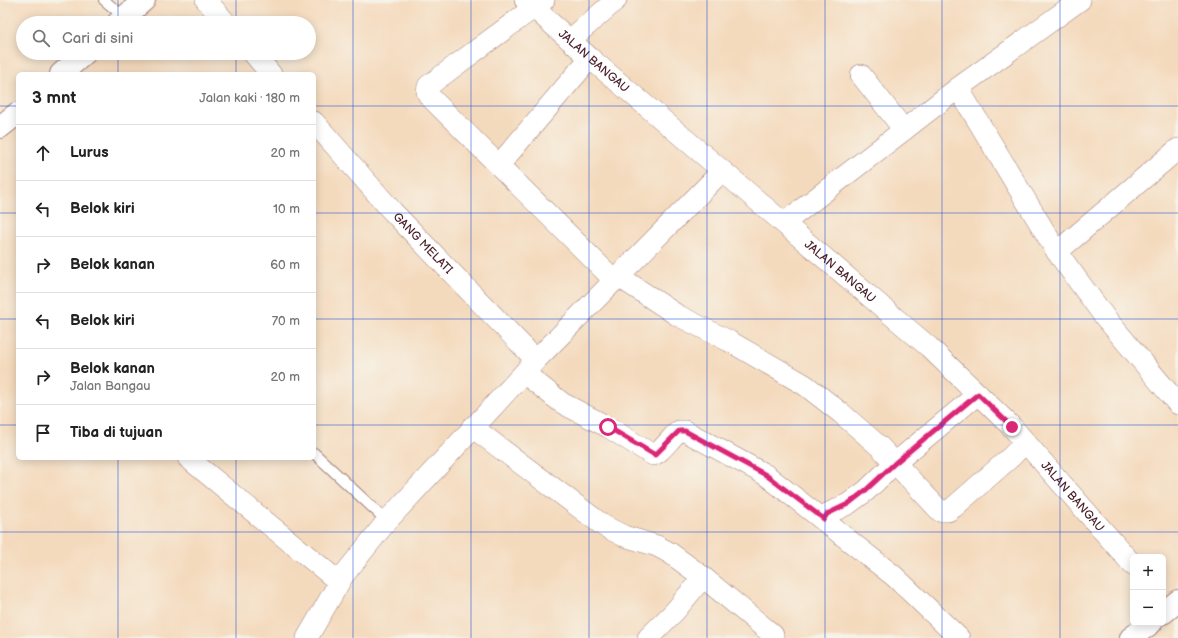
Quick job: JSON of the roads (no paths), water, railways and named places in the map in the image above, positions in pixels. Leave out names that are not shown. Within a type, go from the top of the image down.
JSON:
[{"type":"main road","points":[[126,16],[144,0]]},
{"type":"main road","points":[[63,72],[77,60]]},
{"type":"main road","points":[[0,127],[16,115]]},
{"type":"main road","points":[[1131,638],[1146,626]]},
{"type":"street","points":[[206,0],[220,16]]},
{"type":"street","points":[[570,40],[616,0]]},
{"type":"street","points":[[784,223],[958,88],[1080,0]]},
{"type":"street","points":[[535,3],[428,86],[427,89],[429,96],[499,166],[616,278],[677,315],[730,341],[805,385],[841,413],[880,447],[940,511],[948,511],[1012,456],[1025,442]]},
{"type":"street","name":"JALAN BANGAU","points":[[535,3],[570,40],[590,58],[929,348],[978,394],[1025,442],[1130,562]]},
{"type":"street","points":[[499,166],[590,58]]},
{"type":"street","points":[[259,60],[269,72]]},
{"type":"street","points":[[861,75],[904,130]]},
{"type":"street","points":[[958,88],[1057,252],[1104,316],[1178,404]]},
{"type":"street","name":"GANG MELATI","points":[[316,124],[562,403],[608,427],[653,455],[658,453],[667,441],[679,431],[696,437],[766,475],[824,519]]},
{"type":"street","points":[[1057,252],[1178,149]]},
{"type":"street","points":[[307,638],[339,582],[387,521],[472,427],[530,366],[722,172]]},
{"type":"street","points":[[959,638],[894,576],[824,519],[827,514],[848,504],[866,490],[895,463],[978,394]]},
{"type":"street","points":[[472,427],[604,526],[624,536],[657,546],[703,577],[773,635]]},
{"type":"street","points":[[190,460],[339,582]]},
{"type":"street","points":[[648,638],[675,611],[703,577]]},
{"type":"lane","points":[[104,0],[118,16]]},
{"type":"lane","points":[[316,456],[387,521]]}]
